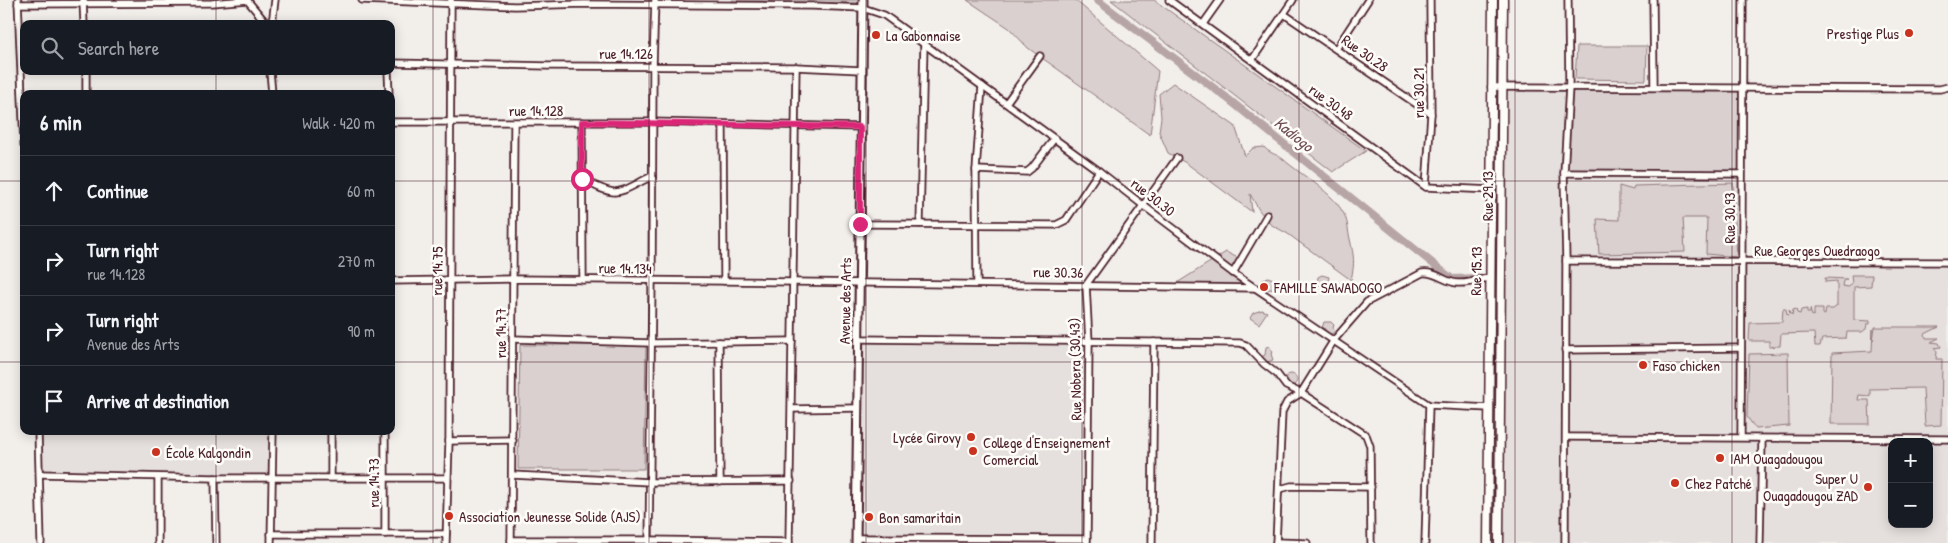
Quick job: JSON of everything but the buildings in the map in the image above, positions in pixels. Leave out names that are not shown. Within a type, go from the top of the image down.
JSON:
[{"type":"main road","name":"Rue 15.13","points":[[1488,543],[1493,0]]},
{"type":"main road","name":"Rue 29.13","points":[[1498,543],[1503,0]]},
{"type":"street","points":[[20,50],[18,2],[248,0],[263,20]]},
{"type":"street","points":[[272,20],[275,0]]},
{"type":"street","name":"rue 30.30","points":[[362,0],[515,3],[724,3],[863,8],[884,15],[1099,170],[1233,273],[1429,405]]},
{"type":"street","name":"Avenue des Arts","points":[[856,541],[863,0]]},
{"type":"street","name":"rue 30.48","points":[[1169,0],[1426,186]]},
{"type":"street","points":[[1203,24],[1220,0]]},
{"type":"street","points":[[1252,60],[1293,0]]},
{"type":"street","points":[[1336,48],[1368,0]]},
{"type":"street","name":"rue 30.21","points":[[1426,186],[1431,114],[1430,0]]},
{"type":"street","points":[[1565,543],[1566,261],[1564,173],[1569,87],[1568,0]]},
{"type":"street","points":[[1653,0],[1654,87]]},
{"type":"street","name":"Rue 30.93","points":[[1741,437],[1743,0]]},
{"type":"street","points":[[83,1],[84,20]]},
{"type":"street","name":"rue 14.75","points":[[446,543],[449,441],[452,121],[451,2]]},
{"type":"street","points":[[649,541],[652,122],[655,2]]},
{"type":"street","name":"Rue 30.28","points":[[1284,14],[1431,114]]},
{"type":"street","points":[[920,224],[924,43]]},
{"type":"street","points":[[1006,103],[1040,56]]},
{"type":"street","name":"rue 14.126","points":[[395,63],[796,67],[861,70]]},
{"type":"street","points":[[511,542],[789,542],[796,67]]},
{"type":"street","points":[[21,75],[22,90]]},
{"type":"street","points":[[86,75],[86,90]]},
{"type":"street","points":[[270,75],[272,90]]},
{"type":"street","points":[[388,75],[389,90]]},
{"type":"street","points":[[977,284],[976,170],[982,86]]},
{"type":"street","points":[[1491,87],[1940,89],[1948,87]]},
{"type":"street","name":"rue 14.128","points":[[395,122],[652,122],[860,127]]},
{"type":"street","points":[[582,122],[583,280]]},
{"type":"street","name":"rue 14.77","points":[[511,542],[514,123]]},
{"type":"street","points":[[723,124],[724,280]]},
{"type":"street","points":[[976,170],[1027,172],[1054,139]]},
{"type":"street","points":[[1086,285],[1177,158]]},
{"type":"street","points":[[860,224],[1056,225],[1066,220],[1099,170]]},
{"type":"street","points":[[1564,173],[1741,174]]},
{"type":"street","points":[[582,179],[602,189],[616,193],[652,176]]},
{"type":"street","points":[[1426,186],[1492,190]]},
{"type":"street","points":[[1233,273],[1267,215]]},
{"type":"street","name":"Rue Georges Ouedraogo","points":[[1566,261],[1742,263],[1948,262]]},
{"type":"street","points":[[1307,543],[1276,543],[1278,495],[1280,489],[1282,412],[1286,402],[1301,393],[1334,340],[1366,302],[1422,273],[1428,272],[1457,283],[1470,283],[1490,277]]},
{"type":"street","name":"rue 14.134","points":[[395,281],[512,279],[859,283]]},
{"type":"street","name":"rue 30.36","points":[[859,283],[1256,288]]},
{"type":"street","name":"Rue Nobera (30.43)","points":[[1086,285],[1089,342],[1087,541]]},
{"type":"street","points":[[859,338],[1240,343],[1246,345],[1277,374],[1286,386],[1301,393],[1366,435],[1370,446],[1371,543]]},
{"type":"street","points":[[513,339],[651,343],[792,340]]},
{"type":"street","points":[[719,342],[720,482]]},
{"type":"street","points":[[1152,543],[1154,342]]},
{"type":"street","points":[[1566,350],[1741,348]]},
{"type":"street","points":[[1426,543],[1429,405],[1489,408]]},
{"type":"street","points":[[792,409],[858,408]]},
{"type":"street","points":[[38,435],[42,543]]},
{"type":"street","points":[[271,543],[273,435]]},
{"type":"street","points":[[331,435],[331,477]]},
{"type":"street","name":"rue 14.73","points":[[385,435],[385,534]]},
{"type":"street","points":[[1566,437],[1948,439]]},
{"type":"street","points":[[1760,543],[1762,439]]},
{"type":"street","points":[[449,441],[513,440]]},
{"type":"street","points":[[40,474],[158,478],[447,478]]},
{"type":"street","points":[[512,475],[650,482],[791,481]]},
{"type":"street","points":[[158,478],[158,543]]},
{"type":"street","points":[[215,478],[216,543]]},
{"type":"street","points":[[1280,489],[1291,486],[1371,487]]},
{"type":"street","points":[[272,534],[446,534]]},
{"type":"street","points":[[856,541],[1087,541]]},
{"type":"shaded area","points":[[732,0],[861,0],[862,3],[732,2]]},
{"type":"shaded area","points":[[967,0],[1075,0],[1158,71],[1150,135],[1028,48],[1009,28]]},
{"type":"shaded area","points":[[1111,0],[1154,0],[1366,151],[1333,172]]},
{"type":"shaded area","points":[[1577,46],[1647,46],[1646,80],[1575,79]]},
{"type":"shaded area","points":[[1173,83],[1235,126],[1245,156],[1253,148],[1264,147],[1283,159],[1333,199],[1340,207],[1347,222],[1354,260],[1351,280],[1288,234],[1270,224],[1250,194],[1252,212],[1186,163],[1168,153],[1159,132],[1161,117],[1159,94]]},
{"type":"shaded area","points":[[1502,87],[1743,90],[1742,263],[1948,262],[1948,543],[1498,543]]},
{"type":"shaded area","points":[[1571,90],[1743,90],[1739,173],[1565,173]]},
{"type":"shaded area","points":[[1733,183],[1737,257],[1706,254],[1707,218],[1683,218],[1685,252],[1599,254],[1597,219],[1619,220],[1619,186],[1633,190],[1634,186]]},
{"type":"shaded area","points":[[1226,252],[1240,259],[1230,274],[1247,286],[1180,286],[1177,283]]},
{"type":"shaded area","points":[[1322,275],[1329,277],[1327,286],[1319,285],[1317,282],[1318,277]]},
{"type":"shaded area","points":[[1851,275],[1872,275],[1871,286],[1854,287],[1854,320],[1870,321],[1870,324],[1867,324],[1866,329],[1862,332],[1847,332],[1846,338],[1822,339],[1820,346],[1815,346],[1814,333],[1781,334],[1780,346],[1769,347],[1769,341],[1749,341],[1750,323],[1782,322],[1783,309],[1786,309],[1787,315],[1790,314],[1789,310],[1792,315],[1793,310],[1796,309],[1797,313],[1800,314],[1801,310],[1807,309],[1807,313],[1810,313],[1810,309],[1812,316],[1814,315],[1814,309],[1823,309],[1823,314],[1825,315],[1826,309],[1833,309],[1837,306],[1837,281],[1825,282],[1825,278],[1847,279],[1843,281],[1842,286],[1849,287],[1852,283]]},
{"type":"shaded area","points":[[1268,277],[1278,281],[1281,287],[1275,290],[1265,288],[1262,284],[1263,280]]},
{"type":"shaded area","points":[[1262,310],[1267,312],[1259,324],[1250,318],[1253,313]]},
{"type":"shaded area","points":[[1324,322],[1331,322],[1334,325],[1335,332],[1329,335],[1322,328]]},
{"type":"shaded area","points":[[1875,327],[1939,327],[1925,334],[1926,338],[1939,338],[1931,342],[1939,343],[1941,347],[1934,348],[1937,352],[1936,359],[1942,359],[1941,425],[1925,426],[1923,388],[1870,389],[1870,396],[1859,395],[1858,400],[1869,400],[1870,424],[1831,424],[1832,353],[1872,351],[1873,329],[1873,340]]},
{"type":"shaded area","name":"College d'Enseignement Comercial","points":[[859,335],[1087,342],[1085,538],[856,539]]},
{"type":"shaded area","points":[[520,345],[646,345],[644,469],[518,469]]},
{"type":"shaded area","points":[[1269,346],[1273,352],[1271,354],[1273,360],[1267,362],[1262,360],[1261,357],[1265,355],[1266,347]]},
{"type":"shaded area","points":[[1788,353],[1789,426],[1756,429],[1747,417],[1749,354]]},
{"type":"shaded area","points":[[1291,374],[1297,380],[1291,386],[1285,380]]},
{"type":"shaded area","name":"École Kalgondin","points":[[40,435],[271,435],[271,479],[42,473]]},
{"type":"waterway","name":"Kadiogo","points":[[1097,0],[1227,98],[1452,279],[1477,278]]},
{"type":"place","name":"Prestige Plus","points":[[1909,33]]},
{"type":"place","name":"La Gabonnaise","points":[[876,35]]},
{"type":"place","name":"FAMILLE SAWADOGO","points":[[1264,287]]},
{"type":"place","name":"Faso chicken","points":[[1643,365]]},
{"type":"place","name":"Lycée Girovy","points":[[971,437]]},
{"type":"place","name":"College d'Enseignement Comercial","points":[[973,451]]},
{"type":"place","name":"École Kalgondin","points":[[156,452]]},
{"type":"place","name":"IAM Ouagadougou","points":[[1720,458]]},
{"type":"place","name":"Chez Patché","points":[[1675,483]]},
{"type":"place","name":"Super U Ouagadougou ZAD","points":[[1868,487]]},
{"type":"place","name":"Association Jeunesse Solide (AJS)","points":[[449,516]]},
{"type":"place","name":"Bon samaritain","points":[[869,517]]},
{"type":"route","points":[[582,179],[582,122],[860,127],[860,224]]}]
